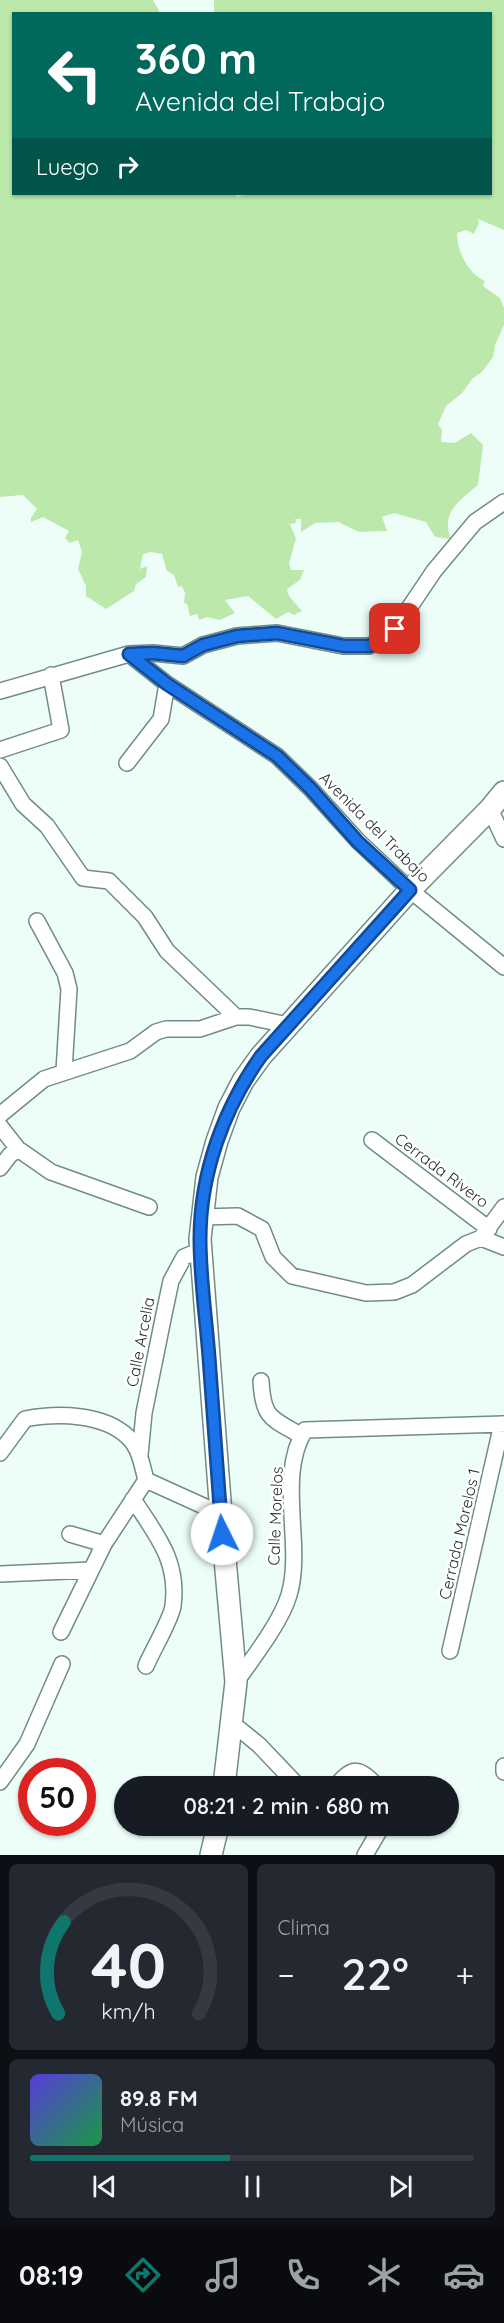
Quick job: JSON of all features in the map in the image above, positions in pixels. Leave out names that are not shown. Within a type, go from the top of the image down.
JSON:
[{"type":"main road","points":[[225,1776],[236,1682],[201,1250],[201,1217],[217,1141],[243,1081],[288,1025],[410,890],[490,810],[504,792]]},
{"type":"main road","points":[[211,1855],[216,1836]]},
{"type":"street","points":[[0,691],[129,654],[153,653],[183,656],[203,645],[237,636],[277,633],[344,646],[369,646],[381,641],[395,629],[434,571],[475,522],[504,502]]},
{"type":"street","name":"Avenida del Trabajo","points":[[129,654],[167,684],[277,756],[310,788],[358,842],[410,890],[504,967]]},
{"type":"street","points":[[0,750],[61,730],[51,675]]},
{"type":"street","points":[[127,763],[161,720],[167,684]]},
{"type":"street","points":[[0,766],[23,804],[47,826],[84,878],[109,881],[145,917],[167,951],[236,1017]]},
{"type":"street","points":[[490,810],[504,839]]},
{"type":"street","points":[[37,921],[65,973],[69,989],[64,1071]]},
{"type":"street","points":[[0,1115],[44,1078],[130,1051],[156,1032],[166,1029],[200,1029],[236,1017],[249,1017],[288,1025]]},
{"type":"street","points":[[0,1126],[18,1149],[51,1172],[149,1208]]},
{"type":"street","name":"Cerrada Rivero","points":[[372,1140],[485,1234],[504,1247]]},
{"type":"street","points":[[0,1168],[18,1149]]},
{"type":"street","points":[[201,1217],[238,1216],[262,1229],[273,1257],[292,1276],[366,1293],[394,1292],[412,1285],[466,1244],[485,1234],[504,1207]]},
{"type":"street","name":"Calle Arcelia","points":[[140,1455],[144,1413],[171,1281],[184,1257],[201,1250]]},
{"type":"street","points":[[261,1381],[262,1401],[268,1416],[302,1436],[305,1430],[503,1424]]},
{"type":"street","name":"Calle Arcelia","points":[[0,1453],[25,1419],[44,1415],[95,1420],[115,1427],[130,1438],[140,1455],[146,1480]]},
{"type":"street","name":"Cerrada Morelos 1","points":[[450,1652],[503,1424]]},
{"type":"street","name":"Calle Morelos","points":[[236,1682],[270,1633],[289,1595],[293,1564],[291,1501],[296,1445],[302,1436]]},
{"type":"street","points":[[61,1632],[104,1544],[146,1480],[221,1514]]},
{"type":"street","points":[[133,1499],[164,1547],[172,1565],[173,1608],[146,1666]]},
{"type":"street","points":[[70,1534],[104,1544]]},
{"type":"street","points":[[0,1574],[91,1570]]},
{"type":"street","points":[[0,1782],[27,1744],[62,1664]]},
{"type":"street","points":[[232,1723],[259,1745],[288,1776]]},
{"type":"street","points":[[504,1766],[504,1772]]},
{"type":"street","points":[[345,1776],[356,1770],[367,1776]]},
{"type":"street","points":[[365,1855],[376,1836]]},
{"type":"green space","points":[[0,0],[153,0],[159,12],[12,12],[12,195],[237,195],[236,197],[245,195],[492,195],[492,12],[214,12],[214,0],[504,0],[504,230],[478,219],[479,223],[474,234],[466,230],[457,233],[461,254],[465,261],[473,273],[485,281],[483,286],[500,298],[504,308],[504,325],[495,345],[493,357],[462,393],[446,406],[438,424],[442,430],[441,442],[455,443],[471,433],[483,445],[478,485],[459,502],[450,514],[448,530],[451,539],[435,537],[426,522],[394,513],[382,517],[387,531],[359,532],[338,522],[315,523],[301,532],[301,519],[295,519],[297,523],[290,524],[296,539],[289,563],[291,570],[304,570],[300,580],[287,589],[289,596],[302,611],[294,615],[288,612],[276,619],[248,596],[225,600],[235,613],[220,620],[207,617],[199,620],[197,614],[190,616],[187,604],[184,603],[185,593],[182,586],[178,587],[174,575],[167,571],[162,554],[151,552],[143,554],[140,569],[147,566],[146,577],[136,584],[134,591],[106,609],[86,596],[86,586],[78,569],[82,552],[78,540],[70,543],[65,538],[69,531],[43,517],[31,522],[37,509],[23,495],[0,497]]},
{"type":"route","points":[[222,1534],[200,1239],[207,1177],[217,1141],[243,1081],[261,1056],[410,890],[358,842],[310,788],[277,756],[167,684],[129,654],[153,653],[183,656],[203,645],[237,636],[277,633],[344,646],[369,646],[381,641],[395,629]]}]
